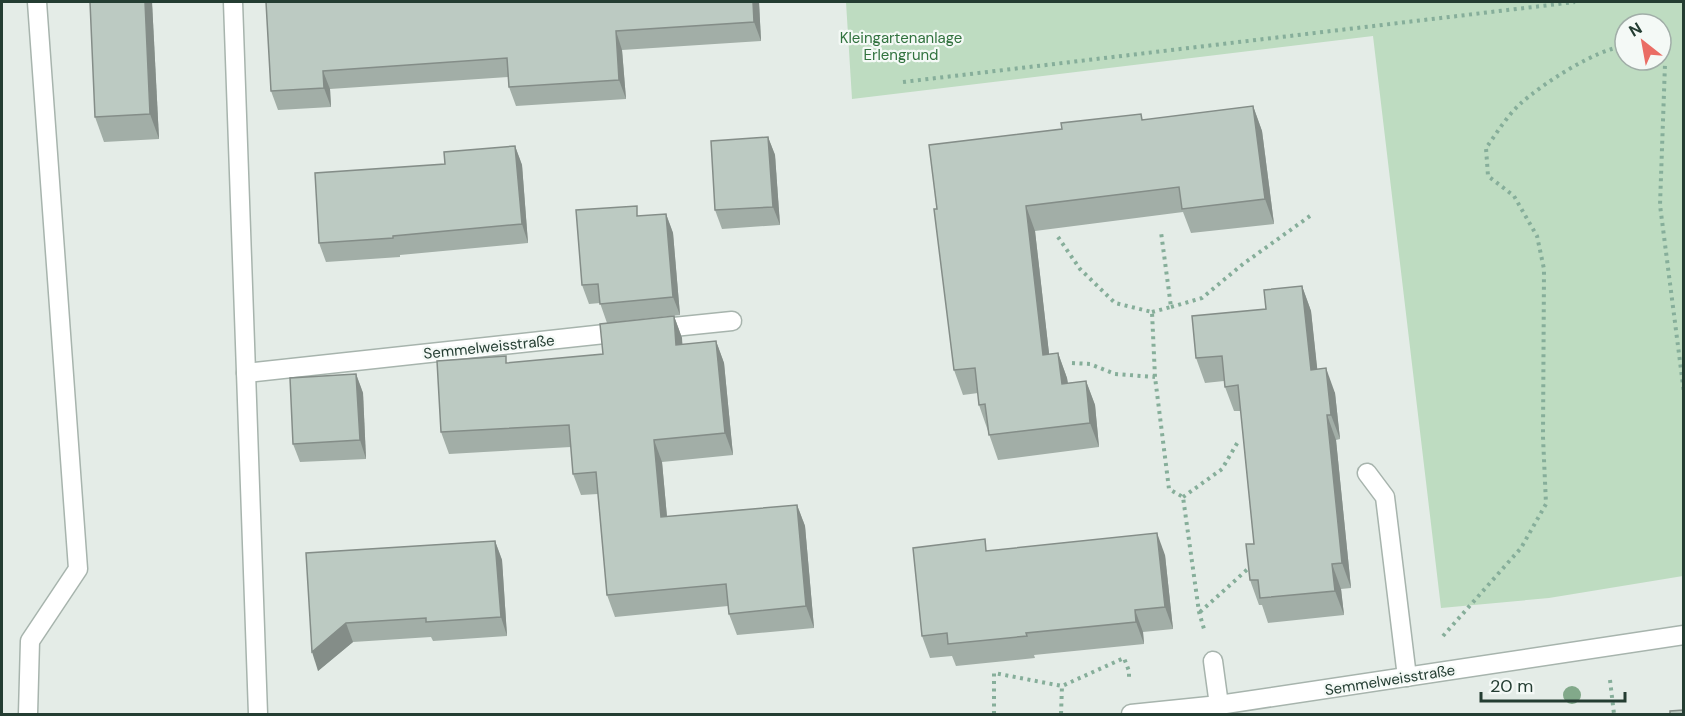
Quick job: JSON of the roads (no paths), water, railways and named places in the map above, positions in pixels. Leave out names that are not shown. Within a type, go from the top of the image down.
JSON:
[{"type":"street","points":[[28,714],[30,641],[78,569],[37,2]]},
{"type":"street","points":[[233,2],[258,714]]},
{"type":"street","name":"Semmelweisstraße","points":[[246,373],[732,321]]},
{"type":"street","points":[[1367,473],[1385,497],[1407,677]]},
{"type":"street","name":"Semmelweisstraße","points":[[1131,714],[1181,712],[1683,635]]},
{"type":"street","points":[[1213,661],[1219,705]]},
{"type":"park label","name":"Kleingartenanlage Erlengrund","points":[[901,46]]}]
